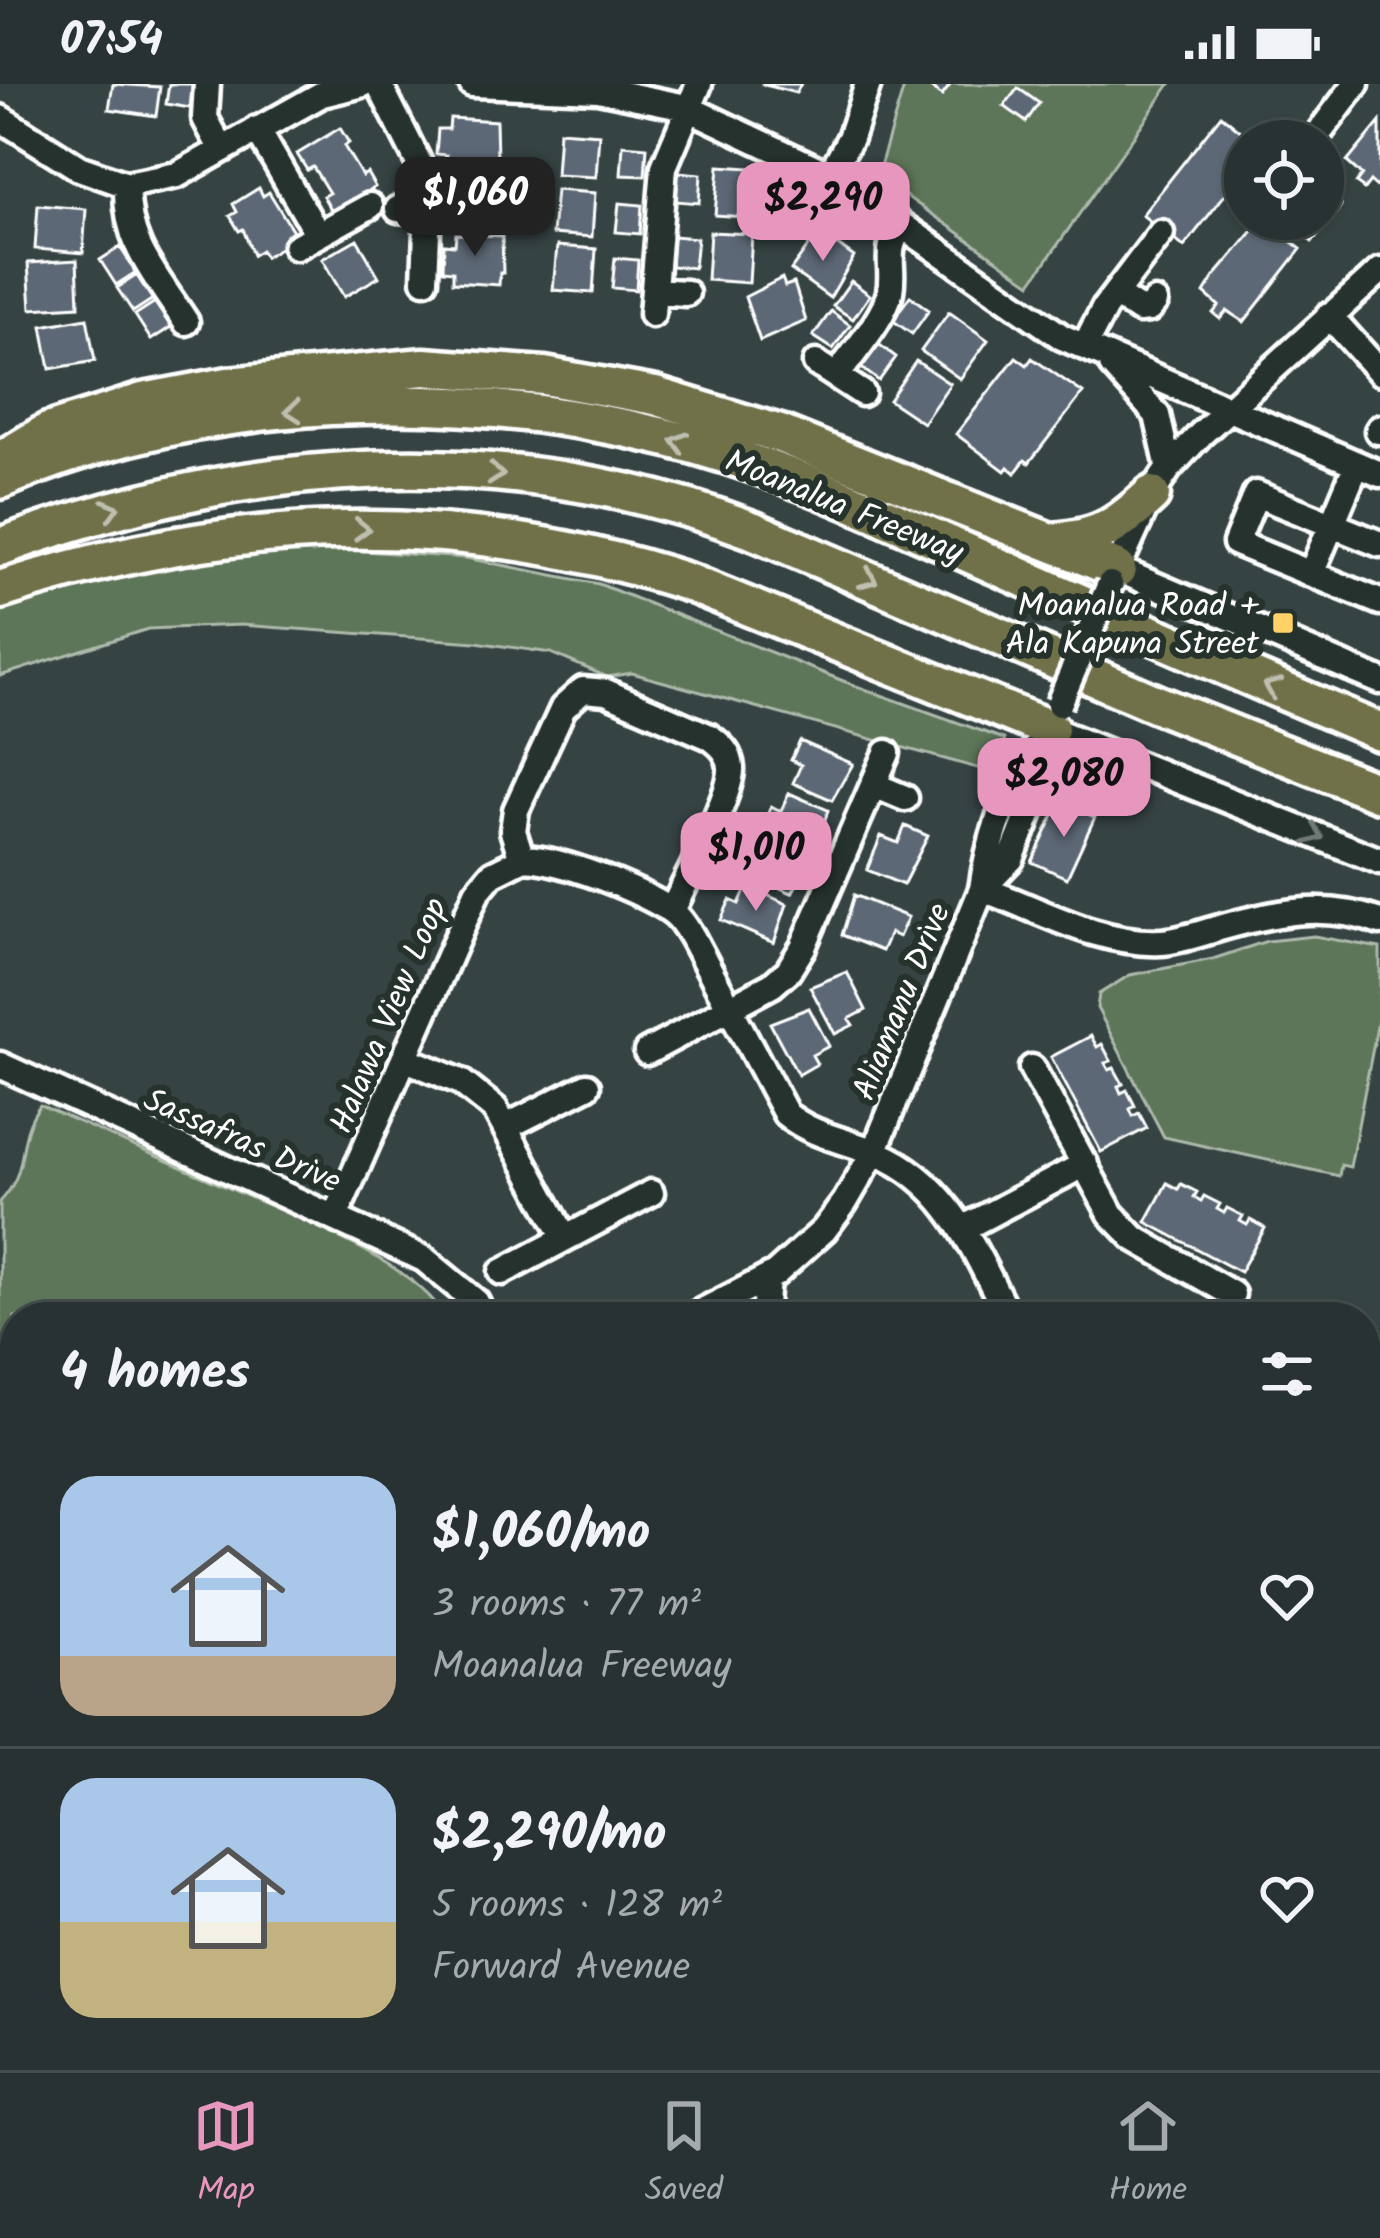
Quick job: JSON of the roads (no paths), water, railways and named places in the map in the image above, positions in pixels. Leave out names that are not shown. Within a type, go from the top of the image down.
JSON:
[{"type":"highway","points":[[0,461],[48,432],[143,402],[207,390],[424,367],[483,370],[593,383],[712,411],[959,503],[1114,576]]},
{"type":"highway","name":"Moanalua Freeway","points":[[0,480],[86,449],[142,436],[205,422],[299,411],[442,406],[614,426],[670,438],[791,476],[1380,732]]},
{"type":"highway","name":"Moanalua Freeway","points":[[0,548],[167,494],[347,469],[471,471],[593,485],[669,502],[752,530],[1159,705],[1380,793]]},
{"type":"highway","points":[[1047,542],[1088,540],[1124,520],[1160,481]]},
{"type":"highway","points":[[0,590],[110,557],[262,533],[332,527],[499,539],[631,564],[1055,717]]},
{"type":"street","points":[[208,84],[205,118],[222,150]]},
{"type":"street","points":[[0,118],[79,168],[127,185],[177,175],[322,94],[363,84]]},
{"type":"street","points":[[379,84],[429,183],[425,280]]},
{"type":"street","points":[[472,84],[598,89],[686,107],[830,175],[1014,306],[1093,351],[1369,469],[1332,524],[1311,574]]},
{"type":"street","points":[[686,293],[653,303],[664,167],[699,84]]},
{"type":"street","points":[[830,175],[850,138],[868,84]]},
{"type":"street","points":[[1329,120],[1357,84]]},
{"type":"street","points":[[257,129],[307,241],[370,206]]},
{"type":"street","points":[[127,185],[131,236],[186,322]]},
{"type":"street","points":[[398,209],[430,212]]},
{"type":"street","points":[[862,393],[827,369],[885,304],[891,289],[888,255],[902,226]]},
{"type":"street","points":[[1093,351],[1115,293],[1161,233]]},
{"type":"street","points":[[982,890],[1011,859],[1048,768],[1055,717],[1160,481],[1230,406],[1380,272]]},
{"type":"street","points":[[1115,293],[1139,310],[1155,302]]},
{"type":"street","points":[[1329,315],[1380,372]]},
{"type":"street","points":[[1093,351],[1157,415],[1160,481]]},
{"type":"street","points":[[1380,544],[1256,494],[1236,543],[1380,602]]},
{"type":"street","points":[[1114,576],[1380,681]]},
{"type":"street","points":[[672,911],[729,783],[730,759],[710,737],[606,692],[583,690],[563,708],[514,817],[513,831],[522,859],[543,857],[566,863],[672,911],[692,937],[786,1114],[810,1130],[874,1151],[931,1184],[962,1229],[1001,1302]]},
{"type":"street","points":[[1055,717],[1380,861]]},
{"type":"street","points":[[647,1052],[772,985],[797,958],[887,753]]},
{"type":"street","points":[[874,785],[905,798]]},
{"type":"street","name":"Halawa View Loop","points":[[335,1217],[477,892],[492,874],[522,859]]},
{"type":"street","name":"Aliamanu Drive","points":[[721,1302],[767,1279],[824,1230],[874,1151],[982,890],[1102,934],[1148,942],[1185,938],[1306,908],[1352,912],[1380,922]]},
{"type":"street","points":[[406,1059],[474,1090],[496,1109],[565,1238]]},
{"type":"street","name":"Sassafras Drive","points":[[0,1065],[424,1259],[476,1302]]},
{"type":"street","points":[[1032,1068],[1111,1214],[1134,1238],[1232,1294]]},
{"type":"street","points":[[506,1127],[587,1086]]},
{"type":"street","points":[[962,1229],[1085,1164]]},
{"type":"street","points":[[502,1272],[651,1193]]},
{"type":"street","points":[[765,1302],[767,1279]]},
{"type":"street","points":[[452,1282],[459,1302]]},
{"type":"place","name":"Moanalua Road + Ala Kapuna Street","points":[[1283,623]]}]
